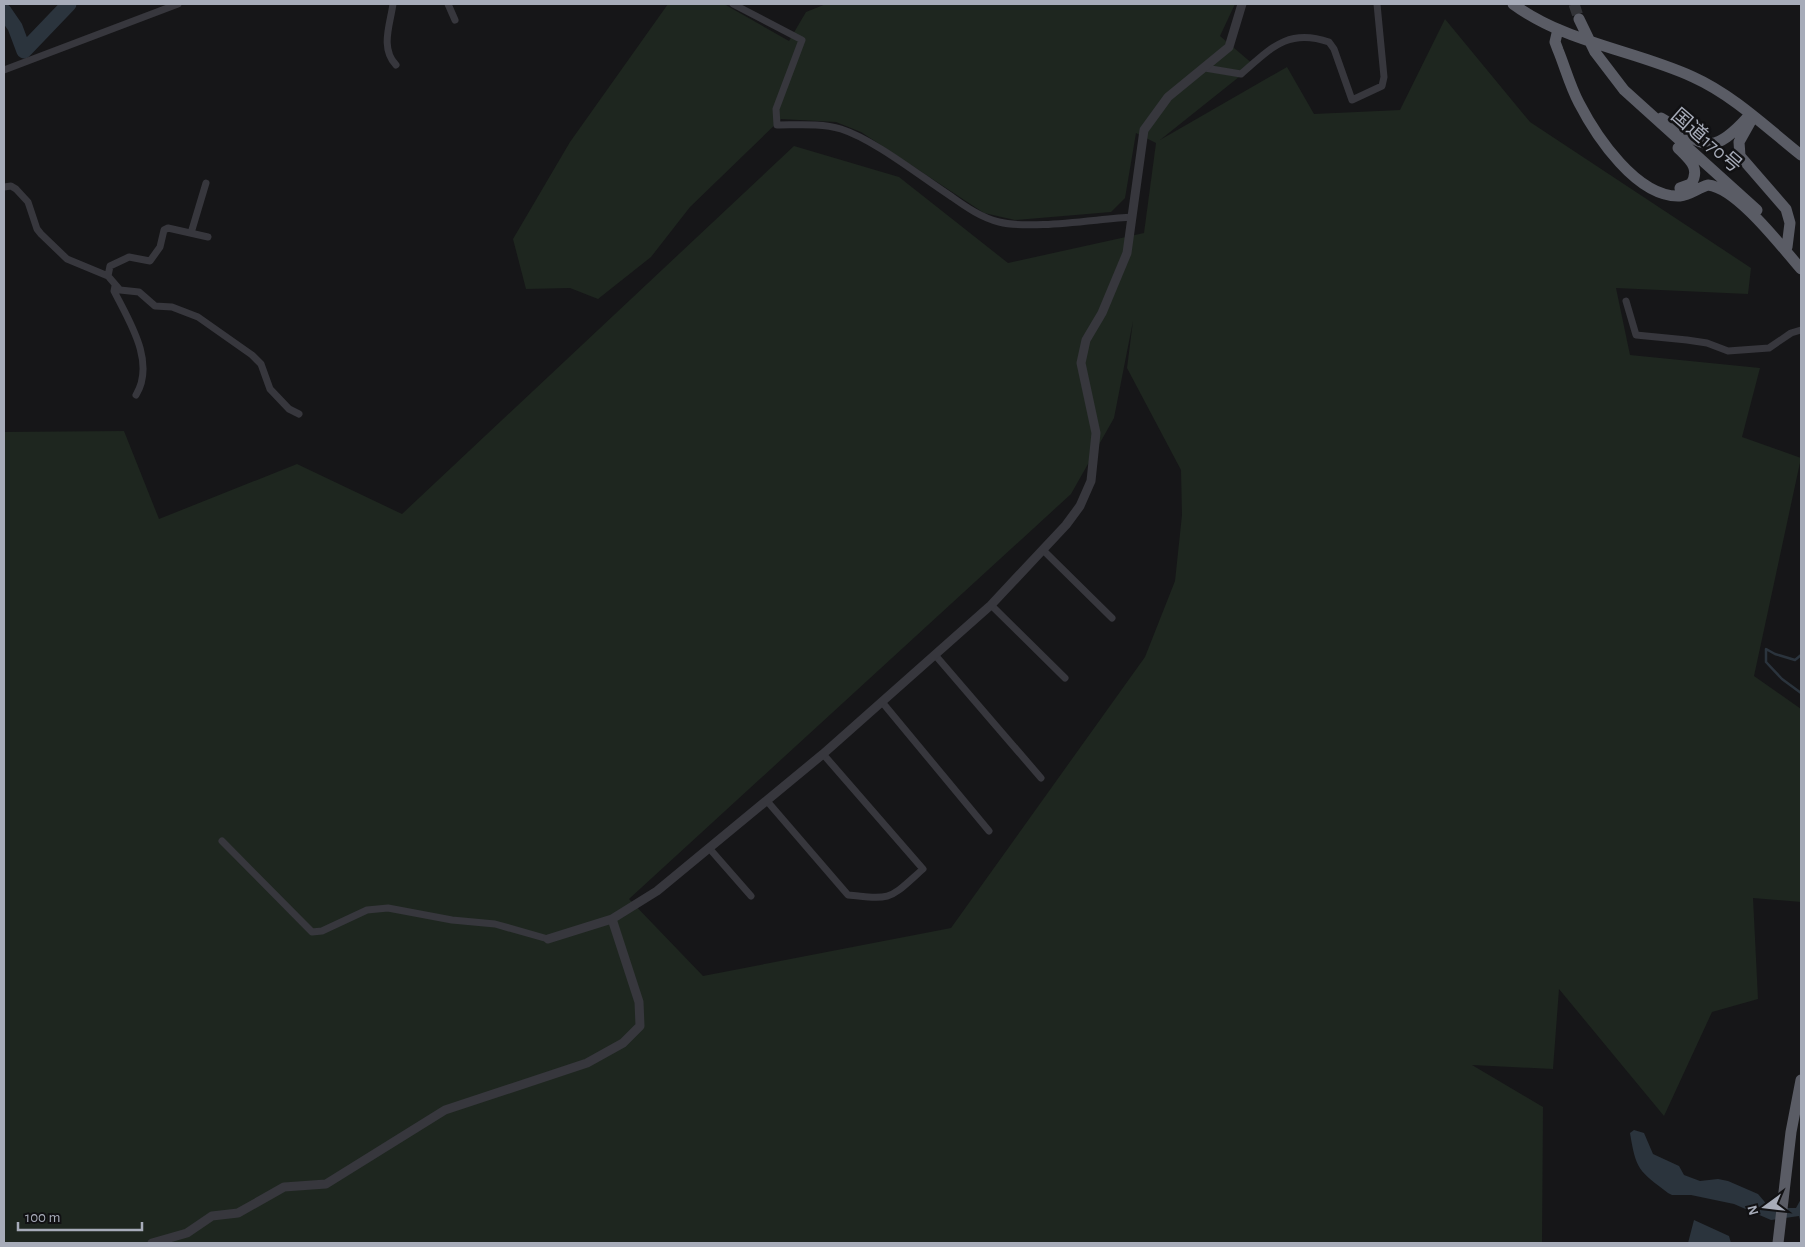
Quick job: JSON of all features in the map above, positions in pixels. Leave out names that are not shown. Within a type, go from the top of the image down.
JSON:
[{"type":"highway","name":"国道170号","points":[[1513,4],[1558,29],[1693,77],[1728,97],[1801,155]]},
{"type":"highway","name":"国道170号","points":[[1579,19],[1605,67],[1636,102],[1746,198],[1788,247],[1801,268]]},
{"type":"highway","points":[[1558,29],[1584,100],[1622,154],[1636,170],[1653,182],[1678,188],[1691,184],[1696,177],[1694,165],[1663,134],[1653,118]]},
{"type":"highway","points":[[1558,29],[1556,42],[1558,50],[1579,102],[1608,147],[1633,176],[1650,188],[1667,195],[1686,195],[1708,185],[1723,190],[1757,218],[1801,268]]},
{"type":"highway","points":[[1636,102],[1695,141],[1702,143],[1726,140],[1747,118],[1753,117]]},
{"type":"highway","points":[[1753,117],[1740,142],[1740,156],[1786,209],[1790,223],[1788,247]]},
{"type":"highway","points":[[1778,1243],[1782,1201],[1801,1080]]},
{"type":"street","points":[[4,70],[178,4]]},
{"type":"street","points":[[393,4],[388,30],[388,52],[389,58],[396,65]]},
{"type":"street","points":[[448,4],[454,20]]},
{"type":"street","points":[[734,4],[802,40],[776,109],[777,125],[826,126],[842,129],[865,140],[966,206],[987,218],[1000,222],[1022,225],[1132,217]]},
{"type":"street","points":[[222,841],[312,932],[322,931],[367,910],[388,908],[452,920],[495,924],[548,939],[612,919],[658,891],[823,754],[936,656],[991,605],[1043,550],[1080,506],[1091,481],[1096,433],[1081,362],[1086,340],[1102,313],[1127,254],[1144,130],[1168,97],[1229,47],[1242,4]]},
{"type":"street","points":[[1205,68],[1241,74],[1266,52],[1289,38],[1314,37],[1329,42],[1334,49],[1352,100],[1382,86],[1384,77],[1377,4]]},
{"type":"street","points":[[191,233],[206,183]]},
{"type":"street","points":[[4,187],[11,186],[22,194],[28,202],[37,229],[67,259],[108,276],[120,290],[140,292],[155,306],[172,307],[198,317],[261,364],[270,389],[289,409],[299,414]]},
{"type":"street","points":[[108,276],[110,266],[130,257],[150,261],[160,247],[164,230],[168,228],[208,237]]},
{"type":"street","points":[[115,286],[114,291],[136,333],[140,353],[144,375],[142,385],[136,395]]},
{"type":"street","points":[[1626,301],[1636,335],[1707,343],[1728,351],[1769,348],[1791,333],[1801,330]]},
{"type":"street","points":[[1043,550],[1112,618]]},
{"type":"street","points":[[991,605],[1065,678]]},
{"type":"street","points":[[936,656],[1041,778]]},
{"type":"street","points":[[882,702],[989,832]]},
{"type":"street","points":[[767,801],[848,895],[882,898],[893,896],[923,869],[823,754]]},
{"type":"street","points":[[709,848],[751,896]]},
{"type":"street","points":[[152,1243],[187,1233],[212,1216],[238,1213],[284,1187],[326,1184],[445,1110],[588,1062],[623,1043],[640,1026],[638,1002],[612,919]]},
{"type":"shaded area","points":[[668,4],[724,4],[789,41],[806,12],[826,4],[1235,4],[1220,36],[1254,65],[1160,140],[1287,67],[1314,114],[1400,110],[1445,19],[1530,122],[1751,268],[1748,294],[1616,288],[1630,355],[1760,368],[1742,437],[1801,458],[1754,676],[1801,709],[1801,902],[1753,898],[1758,999],[1712,1012],[1664,1116],[1559,989],[1553,1069],[1472,1065],[1543,1107],[1542,1243],[4,1243],[4,432],[124,431],[159,519],[297,464],[402,514],[794,146],[899,177],[1008,263],[1144,233],[1156,143],[1136,133],[1125,198],[1111,212],[1015,220],[984,213],[861,132],[836,122],[781,119],[690,207],[651,257],[598,299],[570,288],[526,289],[513,239],[570,142]],"holes":[[[1133,321],[1127,368],[1181,470],[1182,515],[1175,581],[1145,657],[951,928],[703,976],[629,899],[1071,494],[1114,418]]]},
{"type":"shaded area","points":[[1634,1130],[1644,1133],[1653,1154],[1679,1166],[1684,1175],[1700,1181],[1718,1179],[1728,1181],[1758,1194],[1769,1207],[1773,1208],[1796,1208],[1801,1199],[1801,1224],[1799,1216],[1771,1220],[1734,1204],[1691,1195],[1672,1195],[1668,1193],[1640,1169],[1634,1155],[1630,1133]]},
{"type":"shaded area","points":[[1694,1220],[1729,1236],[1731,1243],[1688,1243]]},
{"type":"waterway","points":[[4,11],[15,27],[24,51],[69,4]]},
{"type":"waterway","points":[[1801,655],[1795,660],[1766,649],[1766,662],[1782,679],[1801,693]]},
{"type":"tunnel","points":[[1574,4],[1579,19]]}]
